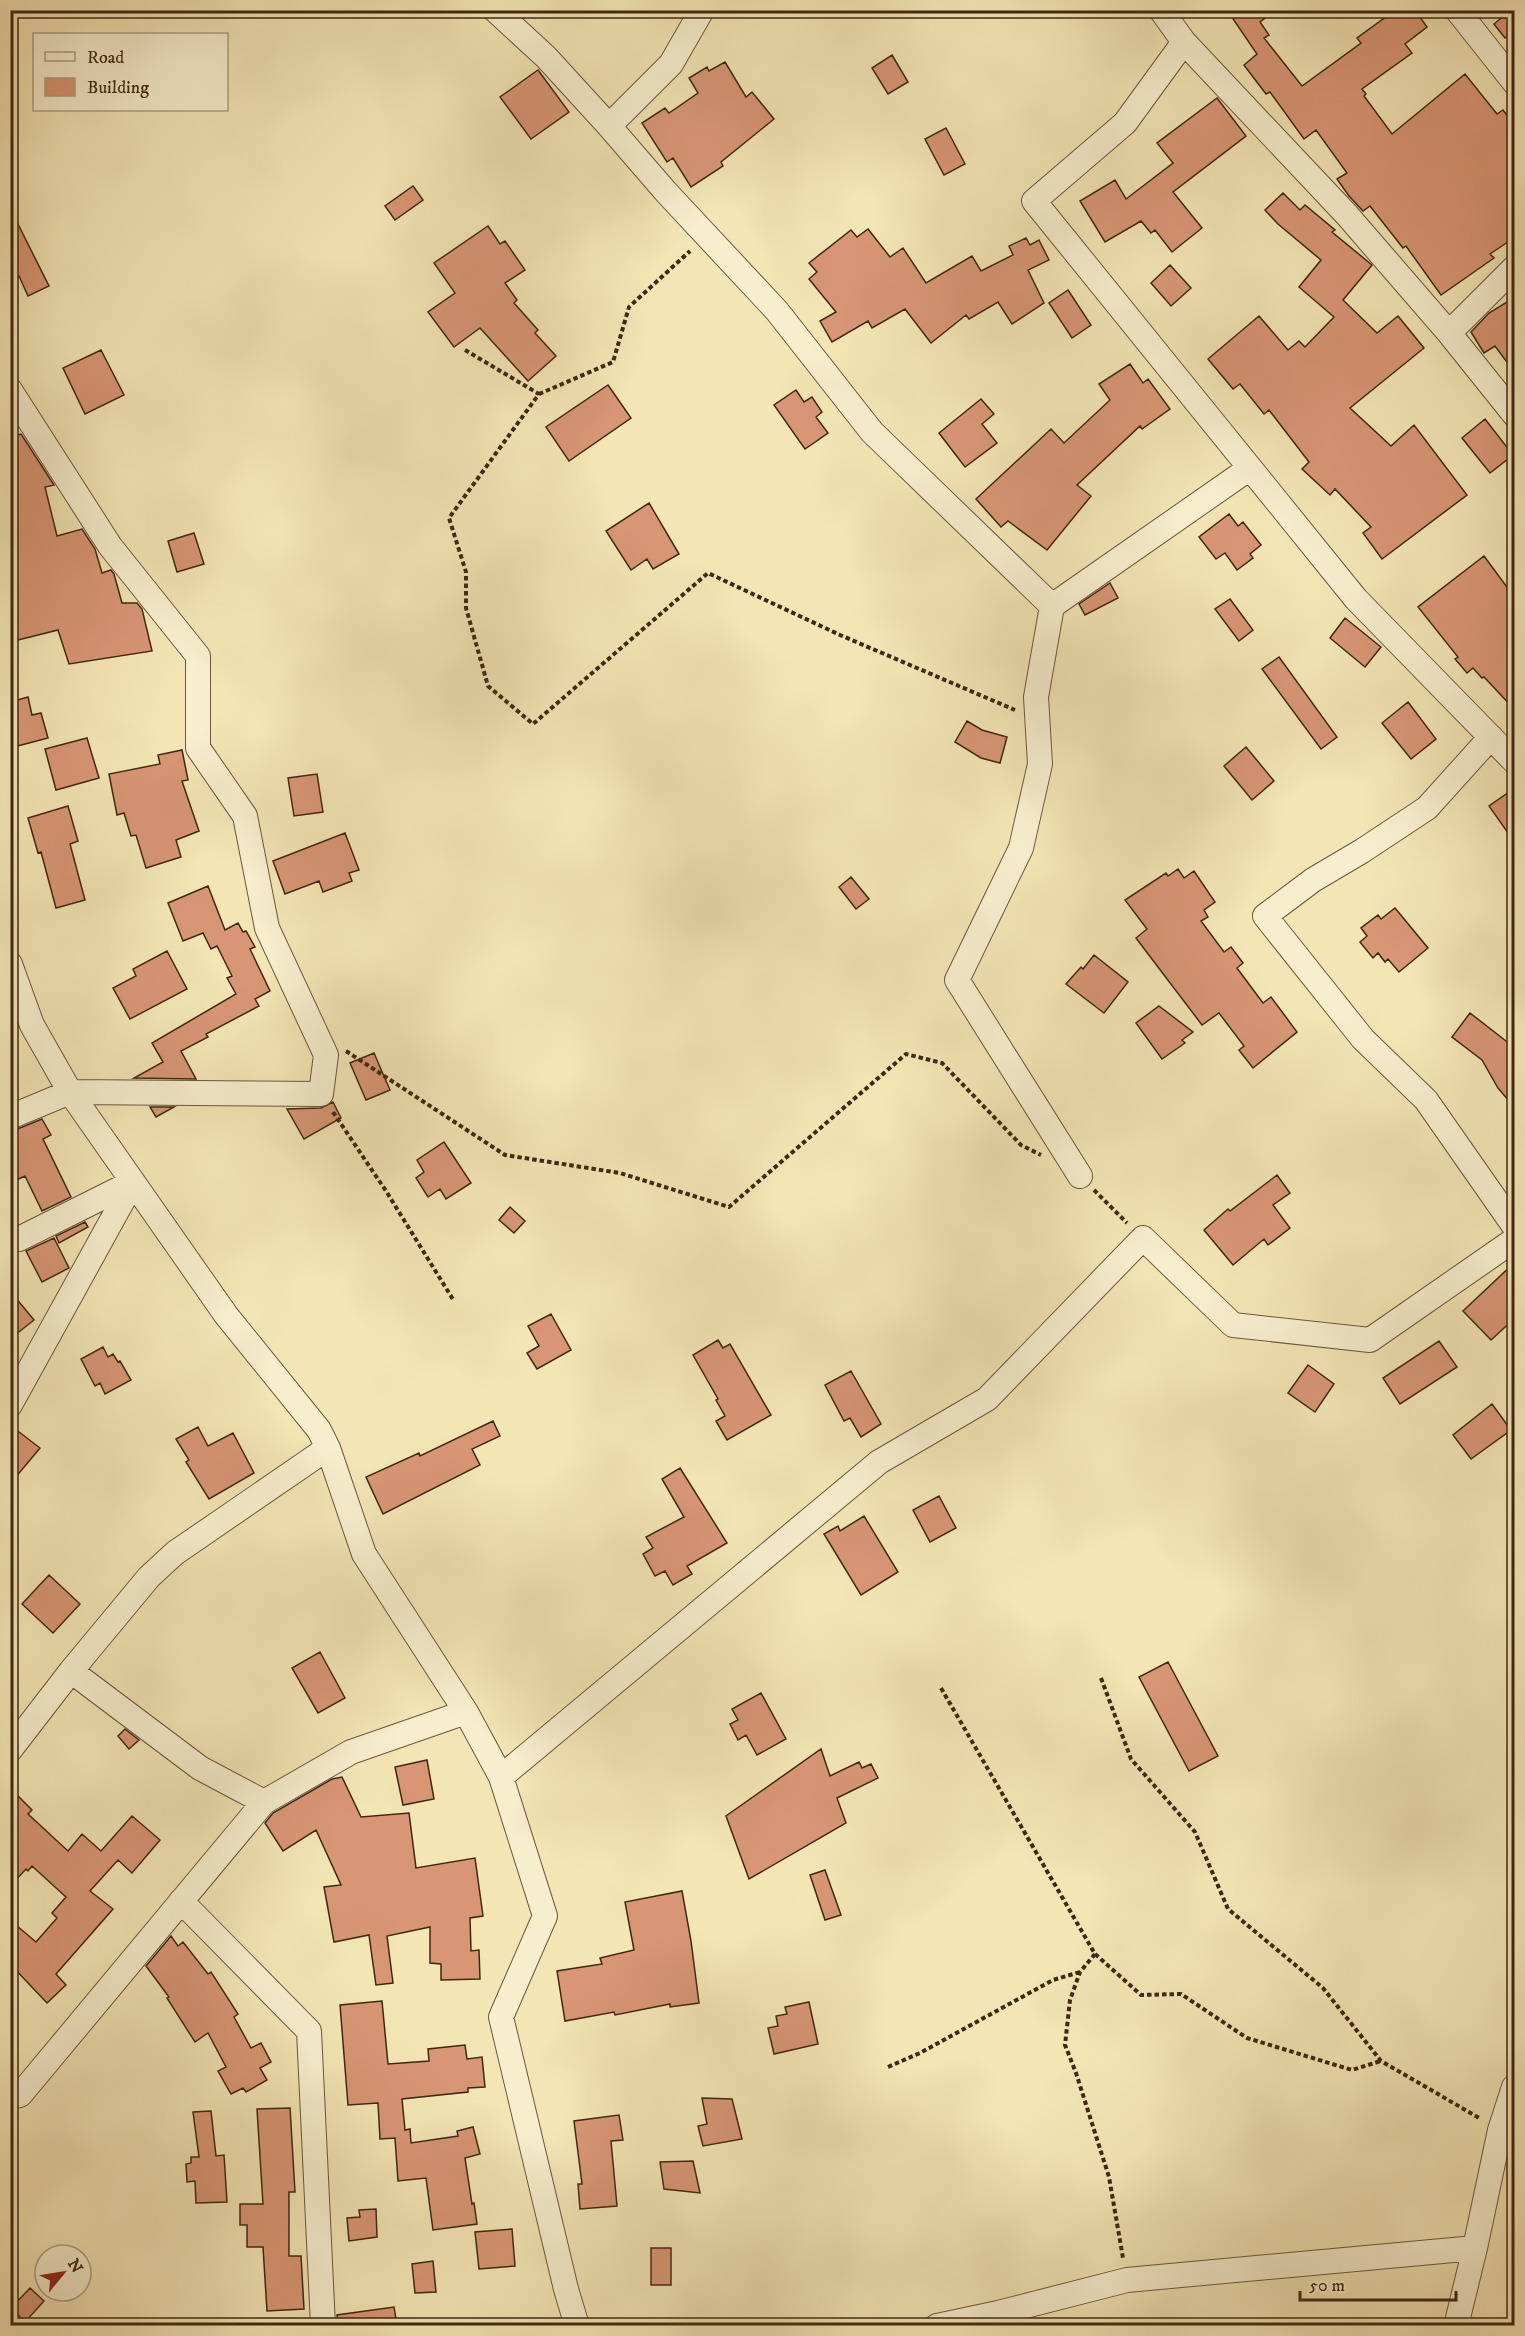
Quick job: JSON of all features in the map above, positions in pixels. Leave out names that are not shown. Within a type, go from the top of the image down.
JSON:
[{"type":"street","points":[[495,10],[546,57],[777,312],[872,432],[1052,606]]},
{"type":"street","points":[[609,126],[671,64],[702,10]]},
{"type":"street","points":[[1161,10],[1184,42],[1347,215],[1449,333],[1515,414]]},
{"type":"street","points":[[1460,12],[1515,82]]},
{"type":"street","points":[[1184,42],[1125,123],[1035,201],[1356,599],[1515,761]]},
{"type":"street","points":[[1449,333],[1515,268]]},
{"type":"street","points":[[10,390],[110,546],[198,656],[198,748],[244,816],[267,928],[326,1055],[321,1094],[70,1092],[10,1117]]},
{"type":"street","points":[[1080,1176],[957,980],[1021,848],[1040,764],[1036,697],[1052,606],[1250,468]]},
{"type":"street","points":[[1491,737],[1427,807],[1362,851],[1312,880],[1265,916],[1363,1039],[1426,1100],[1515,1226]]},
{"type":"street","points":[[10,964],[32,1025],[70,1092],[226,1315],[319,1430],[328,1448],[364,1554],[466,1712],[501,1777],[545,1916],[501,2017],[563,2278],[578,2325]]},
{"type":"street","points":[[10,1239],[19,1239],[133,1182]]},
{"type":"street","points":[[10,1405],[133,1182]]},
{"type":"street","points":[[501,1777],[879,1462],[987,1400],[1143,1238],[1233,1325],[1370,1340],[1515,1240]]},
{"type":"street","points":[[10,1750],[70,1671],[149,1577],[175,1554],[328,1448]]},
{"type":"street","points":[[70,1671],[200,1767],[264,1802]]},
{"type":"street","points":[[10,2097],[20,2095],[264,1802],[351,1752],[466,1712]]},
{"type":"street","points":[[181,1901],[309,2031],[323,2325]]},
{"type":"street","points":[[1456,2325],[1500,2130],[1515,2087]]},
{"type":"street","points":[[937,2325],[998,2313],[1127,2280],[1475,2248]]},
{"type":"path","points":[[707,236],[629,307],[613,362],[539,394],[450,518],[466,572],[466,608],[488,686],[533,724],[708,573],[840,635],[1038,719]]},
{"type":"path","points":[[465,350],[539,394]]},
{"type":"path","points":[[314,1028],[506,1155],[620,1173],[729,1207],[906,1054],[942,1064],[1021,1144],[1050,1160]]},
{"type":"path","points":[[321,1094],[386,1191],[454,1301]]},
{"type":"path","points":[[1080,1176],[1143,1238]]},
{"type":"path","points":[[1101,1678],[1131,1759],[1195,1832],[1228,1909],[1323,1988],[1381,2061],[1500,2130]]},
{"type":"path","points":[[941,1688],[1095,1954],[1141,1995],[1181,1994],[1247,2038],[1352,2070],[1381,2061]]},
{"type":"path","points":[[1095,1954],[1080,1972],[1070,2000],[1065,2046],[1076,2073],[1109,2177],[1127,2280]]},
{"type":"path","points":[[888,2067],[920,2053],[1053,1980],[1080,1972]]},
{"type":"building","points":[[1227,10],[1276,10],[1260,22],[1269,35],[1264,38],[1302,86],[1361,43],[1357,38],[1386,17],[1398,10],[1415,10],[1427,27],[1405,44],[1412,53],[1362,89],[1366,94],[1364,96],[1392,134],[1465,74],[1497,114],[1503,110],[1515,126],[1515,237],[1490,254],[1494,258],[1441,295],[1406,246],[1403,248],[1370,206],[1363,211],[1349,196],[1337,179],[1347,173],[1316,130],[1304,139],[1270,92],[1266,94],[1244,65],[1257,54]]},
{"type":"building","points":[[1511,10],[1515,10],[1515,31],[1505,38],[1494,24]]},
{"type":"building","points":[[892,55],[908,82],[888,94],[872,68]]},
{"type":"building","points":[[725,62],[746,97],[752,92],[774,119],[721,162],[723,166],[691,187],[673,158],[667,162],[642,123],[665,108],[669,113],[698,93],[689,78],[707,67],[709,71]]},
{"type":"building","points":[[538,70],[569,112],[531,139],[500,97]]},
{"type":"building","points":[[1217,98],[1246,136],[1173,192],[1202,228],[1172,252],[1155,230],[1151,233],[1141,221],[1105,242],[1080,201],[1115,180],[1126,199],[1173,163],[1157,143]]},
{"type":"building","points":[[946,128],[965,164],[944,175],[925,139]]},
{"type":"building","points":[[413,186],[423,200],[395,220],[385,206]]},
{"type":"building","points":[[1283,193],[1300,210],[1305,205],[1335,230],[1332,232],[1372,265],[1343,300],[1377,333],[1398,316],[1424,348],[1350,408],[1391,446],[1414,425],[1467,495],[1382,559],[1363,533],[1371,527],[1335,489],[1330,495],[1302,469],[1309,462],[1269,410],[1264,414],[1240,384],[1233,389],[1208,359],[1259,316],[1288,350],[1299,341],[1305,347],[1334,317],[1299,287],[1321,260],[1265,210]]},
{"type":"building","points":[[10,208],[49,286],[28,296],[19,276],[10,280]]},
{"type":"building","points":[[488,226],[500,244],[505,241],[525,270],[505,283],[517,300],[514,303],[538,330],[535,333],[556,356],[528,381],[480,328],[454,347],[428,312],[455,293],[434,263]]},
{"type":"building","points":[[868,229],[890,257],[903,248],[926,283],[972,256],[981,271],[1013,255],[1009,246],[1026,238],[1030,245],[1039,240],[1049,260],[1028,270],[1044,303],[1012,324],[998,302],[969,319],[966,315],[931,343],[905,309],[872,328],[868,321],[832,342],[820,321],[836,312],[809,279],[817,272],[809,263],[851,230],[857,237]]},
{"type":"building","points":[[1170,265],[1191,288],[1171,306],[1151,283]]},
{"type":"building","points":[[1068,290],[1091,325],[1072,338],[1049,303]]},
{"type":"building","points":[[1515,297],[1515,373],[1495,346],[1484,353],[1471,332],[1489,313]]},
{"type":"building","points":[[101,350],[124,395],[85,414],[63,368]]},
{"type":"building","points":[[1130,364],[1143,383],[1148,379],[1170,409],[1142,429],[1140,426],[1077,485],[1091,496],[1047,550],[1008,521],[1001,527],[976,499],[1051,429],[1064,443],[1110,400],[1099,384]]},
{"type":"building","points":[[608,385],[631,418],[569,461],[546,427]]},
{"type":"building","points":[[796,390],[804,402],[812,397],[822,412],[816,417],[828,433],[805,449],[774,405]]},
{"type":"building","points":[[981,399],[994,414],[982,424],[997,443],[965,467],[939,433]]},
{"type":"building","points":[[1485,419],[1513,455],[1490,473],[1462,438]]},
{"type":"building","points":[[21,434],[54,485],[45,487],[57,536],[82,529],[95,549],[102,573],[111,570],[114,574],[122,603],[137,603],[142,609],[152,651],[69,664],[58,630],[10,642],[10,437]]},
{"type":"building","points":[[649,503],[679,554],[653,569],[647,559],[631,570],[606,531]]},
{"type":"building","points":[[1229,514],[1238,526],[1243,522],[1261,545],[1250,554],[1253,558],[1237,570],[1225,553],[1216,559],[1199,537]]},
{"type":"building","points":[[194,533],[204,564],[177,572],[168,541]]},
{"type":"building","points":[[1484,556],[1515,598],[1515,710],[1473,668],[1467,673],[1455,659],[1458,657],[1418,607]]},
{"type":"building","points":[[1110,583],[1118,598],[1085,615],[1079,604]]},
{"type":"building","points":[[1230,599],[1253,630],[1239,641],[1215,609]]},
{"type":"building","points":[[1345,618],[1381,647],[1365,667],[1330,638]]},
{"type":"building","points":[[1279,657],[1337,737],[1321,749],[1262,669]]},
{"type":"building","points":[[28,697],[32,715],[41,713],[48,738],[10,748],[10,702]]},
{"type":"building","points":[[1408,702],[1436,739],[1411,759],[1382,723]]},
{"type":"building","points":[[967,721],[982,730],[1007,737],[1000,763],[981,758],[955,742]]},
{"type":"building","points":[[87,738],[99,778],[56,790],[45,749]]},
{"type":"building","points":[[1246,747],[1274,781],[1252,800],[1224,766]]},
{"type":"building","points":[[182,750],[188,780],[182,781],[199,831],[176,840],[181,857],[146,868],[136,835],[131,836],[124,813],[117,815],[109,774],[160,764],[158,755]]},
{"type":"building","points":[[317,774],[323,812],[294,816],[288,778]]},
{"type":"building","points":[[1515,788],[1515,843],[1489,806]]},
{"type":"building","points":[[68,806],[78,841],[70,844],[85,900],[56,908],[41,852],[38,853],[28,818]]},
{"type":"building","points":[[345,833],[359,870],[349,873],[352,881],[323,892],[319,881],[285,894],[273,861]]},
{"type":"building","points":[[1178,869],[1184,878],[1194,871],[1215,902],[1204,910],[1208,917],[1201,921],[1224,952],[1231,947],[1243,963],[1237,968],[1263,1003],[1271,997],[1297,1032],[1253,1068],[1239,1050],[1244,1046],[1219,1013],[1202,1025],[1136,938],[1147,929],[1125,900],[1166,873],[1168,876]]},
{"type":"building","points":[[851,877],[869,899],[856,909],[839,887]]},
{"type":"building","points":[[208,886],[225,930],[238,923],[243,932],[246,931],[255,947],[250,949],[270,991],[255,999],[259,1006],[206,1034],[208,1037],[181,1051],[196,1079],[134,1078],[163,1062],[152,1043],[236,994],[227,978],[232,976],[217,946],[211,949],[203,933],[183,941],[168,903]]},
{"type":"building","points":[[1395,908],[1428,948],[1399,972],[1388,959],[1385,962],[1378,953],[1373,958],[1360,942],[1367,936],[1361,928],[1378,915],[1381,919]]},
{"type":"building","points":[[167,951],[187,989],[130,1019],[113,988],[136,976],[133,969]]},
{"type":"building","points":[[1094,955],[1128,982],[1104,1013],[1066,984],[1081,967],[1083,969]]},
{"type":"building","points":[[1159,1006],[1193,1032],[1182,1040],[1185,1043],[1162,1059],[1136,1023]]},
{"type":"building","points":[[1470,1013],[1515,1048],[1515,1108],[1498,1088],[1482,1060],[1452,1037]]},
{"type":"building","points":[[374,1053],[390,1090],[366,1100],[350,1063]]},
{"type":"building","points":[[333,1102],[341,1118],[304,1139],[287,1109],[321,1108]]},
{"type":"building","points":[[150,1107],[174,1107],[156,1117]]},
{"type":"building","points":[[42,1119],[51,1135],[43,1139],[71,1197],[42,1211],[25,1176],[10,1183],[10,1132]]},
{"type":"building","points":[[444,1142],[471,1183],[446,1199],[440,1189],[428,1197],[416,1178],[424,1172],[417,1160]]},
{"type":"building","points":[[1277,1175],[1290,1193],[1273,1205],[1290,1228],[1268,1245],[1264,1239],[1233,1265],[1204,1230],[1228,1209],[1230,1211]]},
{"type":"building","points":[[510,1207],[525,1221],[514,1233],[499,1220]]},
{"type":"building","points":[[85,1222],[88,1227],[59,1243],[56,1236]]},
{"type":"building","points":[[54,1238],[69,1268],[42,1282],[26,1251]]},
{"type":"building","points":[[1515,1262],[1515,1318],[1491,1340],[1463,1311]]},
{"type":"building","points":[[10,1291],[34,1320],[10,1339]]},
{"type":"building","points":[[551,1314],[571,1350],[537,1369],[527,1353],[539,1346],[528,1326]]},
{"type":"building","points":[[718,1340],[723,1348],[730,1344],[771,1415],[727,1440],[716,1421],[725,1416],[693,1355]]},
{"type":"building","points":[[1439,1341],[1457,1367],[1400,1404],[1383,1378]]},
{"type":"building","points":[[103,1347],[108,1357],[113,1354],[118,1362],[120,1361],[131,1380],[105,1394],[100,1383],[95,1386],[81,1359]]},
{"type":"building","points":[[1308,1365],[1334,1384],[1315,1412],[1288,1393]]},
{"type":"building","points":[[851,1371],[881,1424],[861,1437],[850,1418],[844,1421],[825,1385]]},
{"type":"building","points":[[1492,1404],[1511,1430],[1471,1459],[1453,1435]]},
{"type":"building","points":[[493,1421],[500,1436],[472,1449],[480,1465],[383,1514],[366,1477],[419,1453],[420,1456]]},
{"type":"building","points":[[10,1425],[40,1448],[10,1484]]},
{"type":"building","points":[[198,1427],[208,1446],[233,1433],[254,1473],[209,1499],[186,1462],[189,1460],[176,1439]]},
{"type":"building","points":[[680,1468],[727,1543],[687,1566],[692,1574],[673,1585],[665,1571],[655,1576],[643,1554],[653,1548],[646,1537],[684,1517],[662,1479]]},
{"type":"building","points":[[939,1496],[956,1528],[930,1542],[913,1510]]},
{"type":"building","points":[[864,1516],[898,1572],[861,1595],[824,1534],[838,1526],[840,1531]]},
{"type":"building","points":[[49,1575],[80,1604],[53,1633],[22,1604]]},
{"type":"building","points":[[320,1652],[345,1698],[318,1713],[292,1668]]},
{"type":"building","points":[[1168,1662],[1218,1756],[1189,1771],[1139,1677]]},
{"type":"building","points":[[761,1693],[786,1739],[757,1755],[746,1735],[738,1740],[730,1724],[738,1720],[732,1709]]},
{"type":"building","points":[[125,1729],[139,1740],[129,1749],[118,1736]]},
{"type":"building","points":[[821,1749],[830,1776],[859,1762],[862,1768],[871,1764],[878,1778],[837,1798],[846,1823],[749,1879],[726,1816]]},
{"type":"building","points":[[427,1760],[434,1799],[403,1805],[395,1767]]},
{"type":"building","points":[[342,1777],[361,1817],[409,1813],[416,1868],[475,1858],[483,1916],[470,1918],[471,1951],[479,1950],[480,1979],[441,1980],[441,1964],[430,1963],[430,1927],[387,1936],[393,1983],[376,1985],[369,1935],[334,1942],[324,1887],[341,1885],[316,1830],[283,1851],[265,1823],[273,1813],[332,1779]]},
{"type":"building","points":[[10,1788],[32,1810],[28,1814],[68,1851],[82,1834],[101,1851],[132,1816],[160,1840],[132,1873],[118,1860],[90,1891],[113,1909],[56,1974],[66,1985],[47,2003],[10,1964],[10,1920],[36,1942],[57,1918],[52,1913],[66,1897],[32,1866],[28,1871],[26,1869],[10,1886]]},
{"type":"building","points":[[825,1870],[841,1915],[825,1920],[810,1875]]},
{"type":"building","points":[[682,1891],[699,2003],[670,2007],[670,2004],[615,2015],[614,2012],[565,2021],[557,1971],[602,1964],[600,1958],[634,1950],[625,1902]]},
{"type":"building","points":[[171,1936],[178,1946],[183,1942],[208,1974],[211,1972],[238,2014],[234,2017],[251,2048],[261,2043],[271,2062],[260,2068],[267,2080],[246,2092],[243,2088],[231,2094],[218,2071],[226,2067],[208,2033],[195,2042],[167,1998],[169,1997],[146,1966]]},
{"type":"building","points":[[382,2001],[388,2064],[429,2061],[428,2049],[465,2045],[467,2059],[482,2057],[485,2087],[468,2088],[468,2092],[402,2099],[405,2130],[410,2129],[411,2143],[458,2136],[457,2131],[473,2127],[480,2154],[465,2158],[477,2224],[433,2230],[426,2178],[398,2181],[395,2138],[380,2139],[378,2103],[348,2105],[340,2005]]},
{"type":"building","points":[[809,2002],[818,2044],[774,2054],[768,2028],[778,2026],[776,2016],[787,2014],[785,2007]]},
{"type":"building","points":[[702,2098],[732,2099],[742,2139],[703,2146],[698,2126],[707,2124]]},
{"type":"building","points":[[290,2108],[295,2192],[289,2192],[289,2256],[301,2256],[304,2309],[267,2311],[263,2247],[247,2247],[247,2225],[240,2225],[240,2204],[263,2204],[257,2109]]},
{"type":"building","points":[[211,2111],[216,2156],[224,2155],[227,2202],[196,2203],[195,2181],[187,2182],[186,2164],[191,2163],[191,2157],[199,2157],[193,2112]]},
{"type":"building","points":[[619,2115],[623,2140],[611,2141],[617,2206],[580,2209],[578,2184],[582,2184],[574,2121]]},
{"type":"building","points":[[693,2161],[700,2193],[664,2189],[660,2162]]},
{"type":"building","points":[[376,2209],[377,2237],[349,2241],[347,2218],[360,2217],[359,2210]]},
{"type":"building","points":[[512,2229],[515,2266],[479,2269],[475,2232]]},
{"type":"building","points":[[651,2248],[671,2248],[671,2285],[651,2285]]},
{"type":"building","points":[[433,2261],[436,2292],[415,2293],[412,2264]]},
{"type":"building","points":[[30,2288],[33,2291],[33,2303],[42,2303],[25,2322],[11,2308]]},
{"type":"building","points":[[394,2307],[397,2325],[338,2325],[337,2315]]}]
